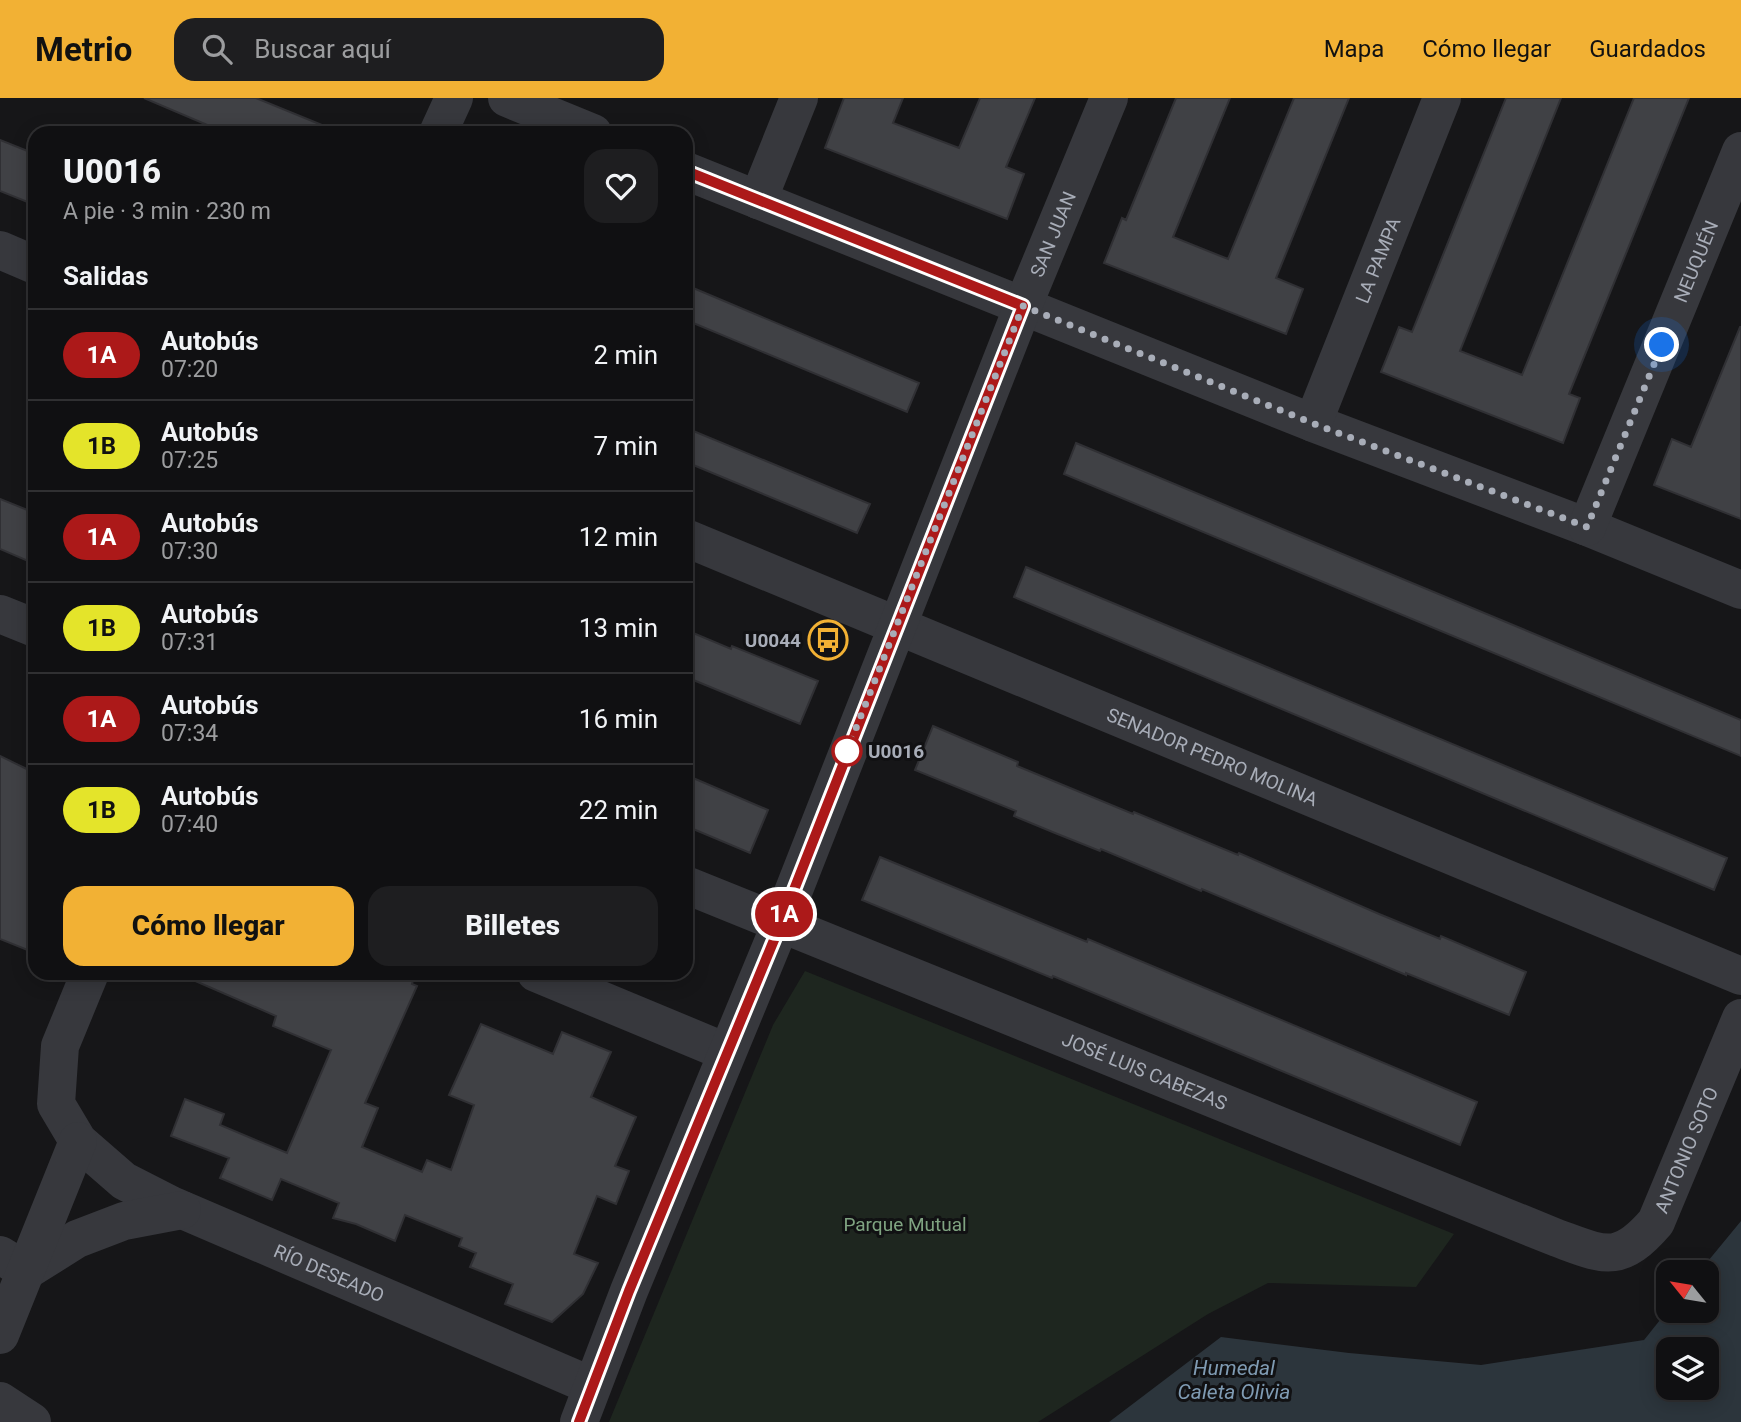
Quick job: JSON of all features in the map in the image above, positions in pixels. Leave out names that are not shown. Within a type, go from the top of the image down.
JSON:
[{"type":"street","points":[[441,126],[454,98]]},
{"type":"street","points":[[507,98],[576,126]]},
{"type":"street","points":[[758,200],[799,98]]},
{"type":"street","name":"SAN JUAN","points":[[579,1422],[726,1052],[781,923],[896,625],[1108,98]]},
{"type":"street","name":"LA PAMPA","points":[[1312,423],[1442,98]]},
{"type":"street","name":"NEUQUÉN","points":[[1587,527],[1741,151]]},
{"type":"street","points":[[693,174],[1312,423],[1587,527],[1741,590]]},
{"type":"street","points":[[0,250],[28,262]]},
{"type":"street","name":"SENADOR PEDRO MOLINA","points":[[693,541],[1741,976]]},
{"type":"street","points":[[0,614],[28,625]]},
{"type":"street","name":"JOSÉ LUIS CABEZAS","points":[[693,888],[1603,1255]]},
{"type":"street","name":"RÍO DESEADO","points":[[87,980],[60,1046],[56,1104],[78,1141],[124,1181],[182,1210],[593,1386]]},
{"type":"street","points":[[553,980],[726,1052]]},
{"type":"street","name":"ANTONIO SOTO","points":[[1603,1255],[1640,1241],[1656,1222],[1741,1018]]},
{"type":"street","points":[[0,1335],[13,1263],[78,1141]]},
{"type":"street","points":[[13,1263],[124,1221],[182,1210]]},
{"type":"street","points":[[0,1401],[32,1422]]},
{"type":"green space","name":"Parque Mutual","points":[[805,971],[1454,1234],[1416,1287],[1268,1283],[1208,1314],[1038,1422],[609,1422],[773,1025]]},
{"type":"water","name":"Humedal Caleta Olivia","points":[[1741,1221],[1741,1422],[1109,1422],[1221,1337],[1349,1353],[1481,1365],[1644,1340],[1658,1323],[1719,1323],[1719,1260],[1709,1260]]},
{"type":"building","points":[[144,98],[256,98],[324,126],[210,126]]},
{"type":"building","points":[[844,98],[903,98],[893,123],[959,148],[980,98],[1035,98],[1006,167],[1024,174],[1007,219],[825,148]]},
{"type":"building","points":[[1176,98],[1230,98],[1173,237],[1228,259],[1294,98],[1349,98],[1276,278],[1303,289],[1286,334],[1104,263],[1122,218],[1126,220]]},
{"type":"building","points":[[1506,98],[1561,98],[1460,351],[1522,375],[1634,98],[1689,98],[1569,394],[1580,398],[1563,443],[1381,372],[1399,327],[1412,332]]},
{"type":"building","points":[[0,140],[28,151],[28,202],[0,191]]},
{"type":"building","points":[[693,288],[919,383],[907,412],[693,323]]},
{"type":"building","points":[[1740,327],[1741,519],[1654,485],[1672,439],[1691,447]]},
{"type":"building","points":[[693,431],[870,504],[857,533],[693,465]]},
{"type":"building","points":[[1076,443],[1741,720],[1741,756],[1064,474]]},
{"type":"building","points":[[0,499],[28,510],[28,561],[0,549]]},
{"type":"building","points":[[1026,567],[1727,858],[1714,890],[1014,597]]},
{"type":"building","points":[[693,633],[818,681],[800,724],[693,680]]},
{"type":"building","points":[[933,726],[1018,762],[1017,766],[1133,814],[1134,812],[1238,855],[1239,853],[1379,914],[1440,939],[1441,936],[1526,972],[1509,1015],[1406,975],[1202,889],[1201,891],[1101,849],[1100,851],[1055,833],[1014,816],[1016,811],[915,770]]},
{"type":"building","points":[[0,756],[28,770],[28,950],[0,939]]},
{"type":"building","points":[[693,778],[768,810],[750,853],[693,829]]},
{"type":"building","points":[[880,857],[1087,942],[1088,939],[1477,1102],[1460,1145],[862,900]]},
{"type":"building","points":[[193,980],[413,980],[412,984],[417,986],[365,1103],[378,1108],[362,1147],[422,1172],[427,1160],[451,1170],[474,1105],[449,1095],[481,1024],[553,1054],[562,1032],[611,1052],[591,1097],[636,1117],[615,1166],[629,1171],[616,1204],[597,1196],[574,1254],[598,1263],[583,1294],[552,1322],[505,1304],[513,1284],[470,1267],[476,1253],[459,1246],[462,1238],[405,1215],[395,1241],[356,1224],[333,1218],[339,1203],[281,1179],[272,1200],[220,1178],[229,1158],[171,1136],[185,1099],[224,1114],[220,1125],[287,1153],[331,1050],[273,1026],[276,1016]]},
{"type":"bus line","name":"1A","points":[[579,1422],[629,1291],[781,923],[1023,306],[693,174]]},
{"type":"place","name":"U0044","points":[[828,640]]},
{"type":"place","name":"U0016","points":[[847,751]]},
{"type":"route","points":[[847,751],[1023,306],[1312,423],[1587,527],[1662,345]]}]
